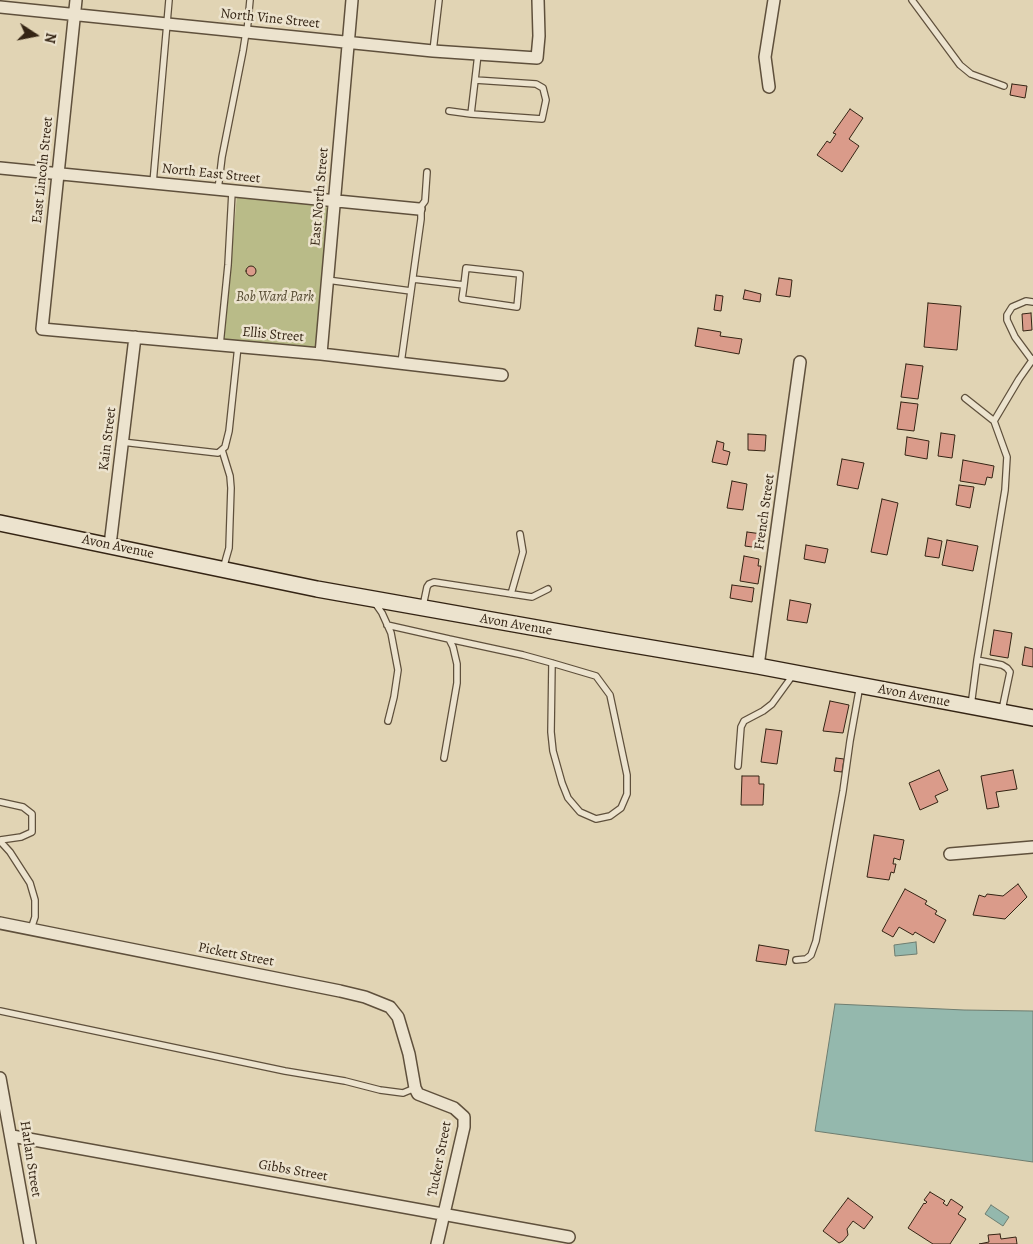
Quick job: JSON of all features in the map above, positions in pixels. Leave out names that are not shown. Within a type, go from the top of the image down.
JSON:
[{"type":"main road","name":"Avon Avenue","points":[[0,523],[317,589],[758,666],[1033,718]]},
{"type":"street","name":"East Lincoln Street","points":[[42,329],[76,0]]},
{"type":"street","name":"East North Street","points":[[321,354],[352,0]]},
{"type":"street","name":"North Vine Street","points":[[0,7],[19,5],[75,15],[433,51],[537,58],[539,36],[538,0]]},
{"type":"street","points":[[769,87],[765,57],[774,0]]},
{"type":"street","name":"North East Street","points":[[0,168],[418,209]]},
{"type":"street","name":"Ellis Street","points":[[42,329],[321,354],[502,375]]},
{"type":"street","name":"Kain Street","points":[[110,545],[135,337]]},
{"type":"street","name":"French Street","points":[[758,666],[800,362]]},
{"type":"street","points":[[950,854],[1033,847]]},
{"type":"street","name":"Pickett Street","points":[[0,923],[365,997],[390,1007],[398,1017],[414,1083]]},
{"type":"street","name":"Harlan Street","points":[[0,1078],[30,1244]]},
{"type":"street","name":"Tucker Street","points":[[414,1083],[418,1094],[454,1108],[464,1117],[464,1127],[437,1244]]},
{"type":"street","name":"Gibbs Street","points":[[12,1136],[569,1237]]},
{"type":"lane","points":[[153,182],[170,0]]},
{"type":"lane","points":[[218,190],[222,157],[243,51],[250,0]]},
{"type":"lane","points":[[433,51],[439,0]]},
{"type":"lane","points":[[912,0],[960,65],[971,74],[988,82],[1004,86]]},
{"type":"lane","points":[[471,114],[478,54]]},
{"type":"lane","points":[[449,111],[542,119],[546,100],[543,88],[536,84],[475,80]]},
{"type":"lane","points":[[401,363],[421,219],[421,212],[418,209],[425,201],[427,172]]},
{"type":"lane","points":[[220,345],[228,265],[232,192]]},
{"type":"lane","points":[[466,268],[520,274],[517,307],[462,299],[464,285],[466,268]]},
{"type":"lane","points":[[412,279],[464,285]]},
{"type":"lane","points":[[327,280],[411,291]]},
{"type":"lane","points":[[994,421],[1032,360],[1015,337],[1007,320],[1008,315],[1012,307],[1026,301],[1033,302]]},
{"type":"lane","points":[[122,442],[218,453],[225,448],[230,431],[238,346]]},
{"type":"lane","points":[[964,398],[994,421],[1007,457],[1004,490],[971,706]]},
{"type":"lane","points":[[222,450],[230,476],[231,488],[229,548],[223,569]]},
{"type":"lane","points":[[511,594],[522,552],[520,534]]},
{"type":"lane","points":[[423,608],[427,587],[434,582],[532,597],[548,590]]},
{"type":"lane","points":[[372,599],[382,613],[396,652],[398,670],[388,721]]},
{"type":"lane","points":[[387,625],[552,663],[596,676],[610,695],[627,775],[627,794],[622,808],[610,816],[596,819],[580,812],[568,798],[562,783],[553,751],[551,732],[552,663]]},
{"type":"lane","points":[[444,758],[457,683],[457,664],[449,638]]},
{"type":"lane","points":[[977,660],[1002,665],[1010,672],[1002,712]]},
{"type":"lane","points":[[738,766],[741,727],[744,721],[772,704],[781,694],[794,673]]},
{"type":"lane","points":[[796,960],[806,959],[812,955],[816,941],[860,685]]},
{"type":"lane","points":[[0,802],[24,808],[32,814],[32,832],[20,837],[0,840]]},
{"type":"lane","points":[[0,840],[30,883],[35,900],[35,917],[31,929]]},
{"type":"lane","points":[[0,1011],[285,1071],[345,1081],[380,1090],[403,1094],[414,1083]]},
{"type":"green space","name":"Bob Ward Park","points":[[237,195],[329,205],[318,354],[223,346]]},
{"type":"water","points":[[916,942],[917,954],[895,956],[894,945]]},
{"type":"water","points":[[835,1004],[1033,1011],[1033,1162],[815,1131]]},
{"type":"water","points":[[991,1205],[1009,1217],[1003,1226],[985,1214]]},
{"type":"building","points":[[1012,84],[1027,86],[1025,98],[1010,95]]},
{"type":"building","points":[[850,109],[863,118],[849,139],[859,146],[842,172],[817,155],[827,141],[830,143],[836,134],[833,133]]},
{"type":"building","points":[[249,266],[253,266],[256,271],[255,275],[249,276],[246,273],[246,269]]},
{"type":"building","points":[[779,278],[792,280],[790,297],[776,295]]},
{"type":"building","points":[[745,290],[761,294],[760,302],[743,299]]},
{"type":"building","points":[[716,295],[723,296],[721,311],[714,310]]},
{"type":"building","points":[[928,303],[961,306],[957,350],[924,347]]},
{"type":"building","points":[[1031,313],[1032,330],[1023,331],[1022,314]]},
{"type":"building","points":[[698,328],[721,332],[720,336],[742,339],[739,354],[695,346]]},
{"type":"building","points":[[906,364],[923,366],[918,399],[901,397]]},
{"type":"building","points":[[901,402],[918,404],[914,431],[897,429]]},
{"type":"building","points":[[941,433],[955,435],[952,458],[938,456]]},
{"type":"building","points":[[748,434],[766,435],[765,451],[748,450]]},
{"type":"building","points":[[907,437],[929,441],[927,459],[905,455]]},
{"type":"building","points":[[717,441],[724,443],[723,450],[730,452],[727,465],[712,462]]},
{"type":"building","points":[[842,459],[864,463],[858,489],[837,485]]},
{"type":"building","points":[[963,460],[994,466],[992,478],[987,477],[985,485],[960,481]]},
{"type":"building","points":[[732,481],[747,484],[743,510],[727,508]]},
{"type":"building","points":[[959,485],[974,487],[970,508],[956,505]]},
{"type":"building","points":[[882,499],[898,503],[887,555],[871,552]]},
{"type":"building","points":[[747,532],[762,534],[759,548],[745,546]]},
{"type":"building","points":[[928,538],[942,541],[939,558],[925,556]]},
{"type":"building","points":[[947,540],[978,546],[973,571],[942,565]]},
{"type":"building","points":[[806,545],[828,549],[825,563],[804,559]]},
{"type":"building","points":[[744,556],[759,559],[758,566],[761,566],[758,584],[740,581]]},
{"type":"building","points":[[732,585],[754,588],[752,602],[730,598]]},
{"type":"building","points":[[790,600],[811,604],[807,623],[787,620]]},
{"type":"building","points":[[994,630],[1012,633],[1008,658],[990,655]]},
{"type":"building","points":[[1025,647],[1033,649],[1033,667],[1022,665]]},
{"type":"building","points":[[830,701],[849,705],[843,733],[823,731]]},
{"type":"building","points":[[766,729],[782,731],[777,764],[761,762]]},
{"type":"building","points":[[836,758],[844,759],[842,772],[834,771]]},
{"type":"building","points":[[939,770],[948,790],[935,796],[938,802],[920,810],[909,783]]},
{"type":"building","points":[[1013,770],[1017,789],[996,792],[999,807],[987,809],[981,776]]},
{"type":"building","points":[[742,776],[759,776],[759,784],[764,784],[763,805],[741,805]]},
{"type":"building","points":[[874,835],[904,840],[900,860],[894,858],[893,864],[896,864],[894,873],[891,872],[889,880],[867,877]]},
{"type":"building","points":[[1018,884],[1027,897],[1005,919],[973,915],[979,895],[985,897],[987,894],[1003,896]]},
{"type":"building","points":[[905,889],[927,901],[925,904],[937,911],[935,914],[946,920],[934,943],[915,932],[913,935],[899,927],[893,937],[882,931]]},
{"type":"building","points":[[759,945],[789,950],[786,965],[756,961]]},
{"type":"building","points":[[930,1192],[945,1201],[943,1203],[947,1206],[951,1199],[963,1207],[958,1214],[966,1219],[950,1244],[933,1244],[908,1228],[924,1203],[927,1202],[924,1200]]},
{"type":"building","points":[[848,1198],[873,1217],[864,1229],[853,1221],[847,1229],[848,1235],[839,1243],[823,1231]]},
{"type":"building","points":[[1000,1234],[1001,1239],[1016,1237],[1017,1244],[979,1244],[989,1242],[988,1235]]}]
